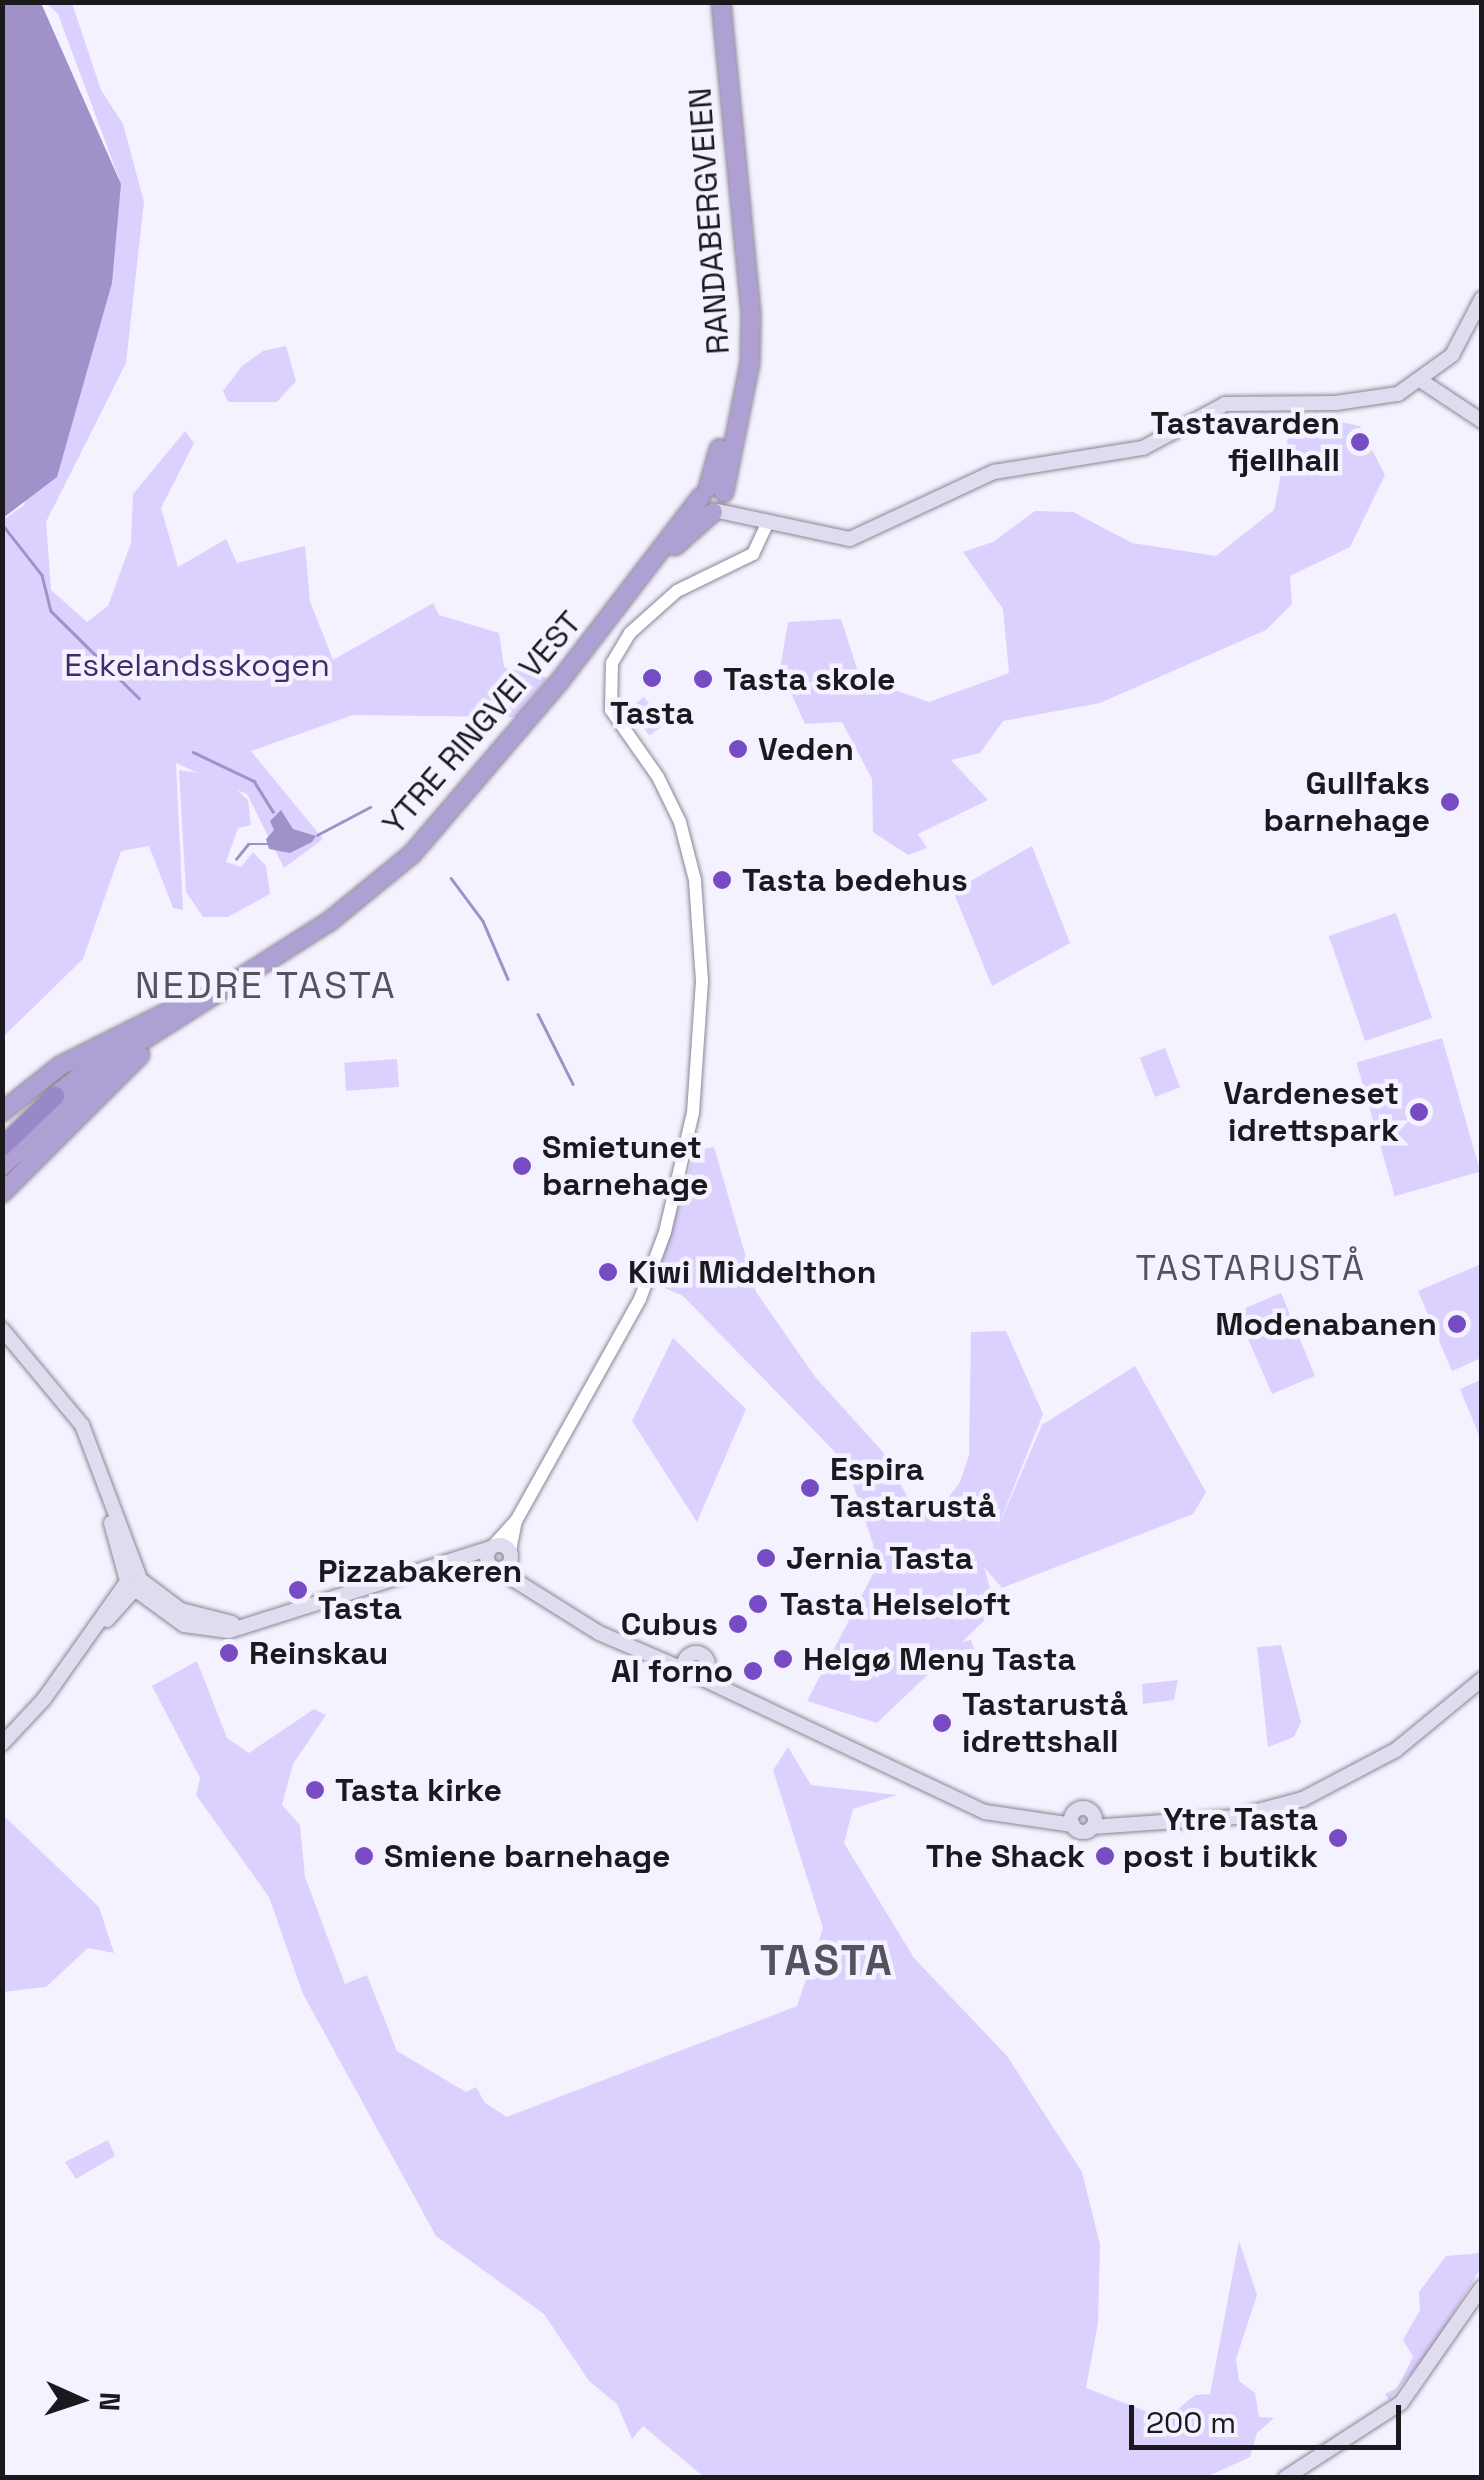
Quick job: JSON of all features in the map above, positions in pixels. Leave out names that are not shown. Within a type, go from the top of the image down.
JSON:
[{"type":"highway","name":"RANDABERGVEIEN","points":[[715,499],[744,316],[718,2]]},
{"type":"highway","name":"YTRE RINGVEI VEST","points":[[344,909],[368,892],[449,814],[637,586],[715,499]]},
{"type":"highway","points":[[2,1166],[108,1068],[201,1001],[344,909]]},
{"type":"highway","points":[[2,1112],[70,1061],[178,1006],[344,909]]},
{"type":"highway","points":[[2,1193],[201,1001]]},
{"type":"highway","points":[[2,1147],[54,1096],[178,1006]]},
{"type":"main road","points":[[715,499],[768,524],[850,538],[994,472],[1143,448],[1224,404],[1375,400],[1428,378],[1471,328],[1482,298]]},
{"type":"main road","points":[[1428,378],[1452,405],[1482,421]]},
{"type":"main road","points":[[2,1330],[60,1392],[90,1444],[134,1583],[167,1616],[199,1630],[252,1624],[455,1563],[492,1547],[510,1555],[528,1587]]},
{"type":"main road","points":[[2,1341],[90,1444]]},
{"type":"main road","points":[[492,1547],[487,1559],[495,1568],[599,1633],[684,1669],[733,1696],[968,1805],[1028,1820],[1072,1821],[1081,1808],[1092,1820],[1235,1817],[1323,1791],[1406,1744],[1479,1678]]},
{"type":"main road","points":[[455,1563],[495,1568],[510,1555]]},
{"type":"main road","points":[[2,1754],[134,1583]]},
{"type":"main road","points":[[646,1653],[691,1653],[708,1662],[733,1696]]},
{"type":"main road","points":[[684,1669],[691,1653]]},
{"type":"main road","points":[[699,1677],[708,1662]]},
{"type":"main road","points":[[2,1744],[29,1717]]},
{"type":"main road","points":[[1285,2478],[1401,2404],[1482,2287]]},
{"type":"street","points":[[492,1547],[516,1521],[640,1299],[675,1198],[697,1078],[702,981],[693,868],[658,777],[610,710],[612,664],[630,633],[678,590],[753,554],[768,524]]},
{"type":"street","points":[[510,1555],[516,1521]]},
{"type":"green space","name":"Eskelandsskogen","points":[[46,3],[72,3],[101,90],[123,124],[144,202],[126,363],[46,522],[51,590],[87,622],[108,606],[131,543],[133,494],[185,431],[194,443],[161,508],[178,567],[226,539],[237,563],[305,546],[310,601],[333,660],[433,603],[439,615],[499,633],[504,667],[548,678],[517,717],[353,715],[251,751],[323,839],[284,868],[247,794],[237,790],[248,800],[251,825],[238,828],[226,862],[241,867],[253,852],[266,866],[270,894],[228,917],[203,917],[186,892],[179,770],[198,773],[176,763],[183,910],[173,908],[149,846],[121,851],[83,959],[3,1037],[3,520],[24,505],[121,184],[58,14]]},
{"type":"green space","points":[[286,346],[296,381],[277,402],[228,402],[223,391],[242,366],[263,351]]},
{"type":"green space","points":[[1293,412],[1360,426],[1385,475],[1350,547],[1290,576],[1292,604],[1266,630],[1100,703],[1003,721],[980,753],[951,760],[988,800],[918,834],[927,848],[908,855],[873,832],[872,779],[842,722],[805,724],[780,669],[788,622],[841,619],[860,678],[929,702],[1009,673],[1003,609],[963,552],[993,542],[1035,511],[1073,512],[1132,543],[1216,556],[1274,510]]},
{"type":"green space","points":[[644,697],[664,724],[649,736],[629,708]]},
{"type":"green space","points":[[1032,846],[1070,943],[992,986],[953,891]]},
{"type":"green space","points":[[1396,913],[1432,1018],[1365,1041],[1329,936]]},
{"type":"green space","name":"Vardeneset idrettspark","points":[[1442,1038],[1480,1172],[1395,1196],[1356,1063]]},
{"type":"green space","points":[[1165,1048],[1180,1087],[1155,1097],[1140,1058]]},
{"type":"green space","points":[[397,1059],[399,1087],[346,1091],[344,1063]]},
{"type":"green space","points":[[714,1147],[756,1292],[816,1378],[883,1452],[908,1498],[943,1505],[960,1482],[969,1455],[971,1332],[1006,1331],[1043,1414],[995,1534],[1042,1425],[1135,1366],[1206,1492],[1193,1514],[1002,1588],[984,1567],[996,1609],[962,1642],[971,1640],[978,1660],[946,1672],[941,1662],[877,1723],[807,1701],[876,1568],[873,1544],[849,1472],[834,1451],[683,1296],[655,1284],[695,1151]]},
{"type":"green space","name":"Modenabanen","points":[[1481,1264],[1481,1358],[1452,1371],[1418,1291]]},
{"type":"green space","points":[[1281,1293],[1315,1376],[1272,1394],[1239,1318],[1241,1310]]},
{"type":"green space","points":[[673,1338],[746,1409],[697,1522],[632,1421]]},
{"type":"green space","points":[[1481,1380],[1481,1440],[1460,1389]]},
{"type":"green space","points":[[1281,1645],[1301,1722],[1294,1737],[1268,1747],[1257,1647]]},
{"type":"green space","points":[[197,1661],[227,1738],[249,1753],[314,1709],[326,1715],[293,1764],[282,1805],[300,1825],[305,1877],[345,1984],[367,1975],[397,2051],[466,2092],[476,2087],[485,2103],[507,2117],[797,2006],[823,1928],[773,1770],[788,1747],[811,1785],[897,1795],[853,1809],[844,1843],[914,1958],[1007,2056],[1082,2172],[1100,2245],[1098,2323],[1086,2388],[1148,2412],[1173,2413],[1195,2395],[1210,2394],[1239,2241],[1257,2295],[1236,2359],[1239,2381],[1255,2393],[1259,2417],[1274,2418],[1257,2433],[1250,2457],[1204,2478],[705,2478],[643,2426],[632,2439],[617,2404],[589,2381],[544,2314],[436,2236],[303,1994],[269,1897],[196,1795],[200,1778],[152,1686]]},
{"type":"green space","points":[[1178,1680],[1174,1700],[1143,1704],[1142,1684]]},
{"type":"green space","points":[[2,1814],[99,1907],[114,1953],[88,1948],[46,1987],[3,1992]]},
{"type":"green space","points":[[108,2140],[115,2156],[76,2179],[65,2162]]},
{"type":"green space","points":[[1481,2253],[1481,2268],[1429,2352],[1389,2400],[1385,2394],[1397,2388],[1413,2357],[1403,2340],[1420,2310],[1419,2292],[1446,2256]]},
{"type":"shaded area","points":[[3,2],[41,3],[121,184],[112,283],[57,477],[3,518]]},
{"type":"shaded area","points":[[281,810],[293,829],[316,836],[312,842],[290,853],[269,849],[266,839],[274,830],[270,821]]},
{"type":"waterway","points":[[2,524],[42,575],[51,611],[139,698]]},
{"type":"waterway","points":[[193,752],[254,781],[273,812]]},
{"type":"waterway","points":[[317,835],[370,807]]},
{"type":"waterway","points":[[236,859],[248,844],[271,844]]},
{"type":"waterway","points":[[451,878],[483,921],[508,979]]},
{"type":"waterway","points":[[538,1014],[573,1084]]},
{"type":"place","name":"Tastavarden fjellhall","points":[[1360,442]]},
{"type":"place","name":"Tasta","points":[[652,678]]},
{"type":"place","name":"Tasta skole","points":[[703,679]]},
{"type":"place","name":"Veden","points":[[738,749]]},
{"type":"place","name":"Gullfaks barnehage","points":[[1450,802]]},
{"type":"place","name":"Tasta bedehus","points":[[722,880]]},
{"type":"place","name":"Vardeneset idrettspark","points":[[1419,1112]]},
{"type":"place","name":"Smietunet barnehage","points":[[522,1166]]},
{"type":"place","name":"Kiwi Middelthon","points":[[608,1272]]},
{"type":"place","name":"Modenabanen","points":[[1457,1324]]},
{"type":"place","name":"Espira Tastarustå","points":[[810,1488]]},
{"type":"place","name":"Jernia Tasta","points":[[766,1558]]},
{"type":"place","name":"Pizzabakeren Tasta","points":[[298,1590]]},
{"type":"place","name":"Tasta Helseloft","points":[[758,1604]]},
{"type":"place","name":"Cubus","points":[[738,1624]]},
{"type":"place","name":"Reinskau","points":[[229,1653]]},
{"type":"place","name":"Helgø Meny Tasta","points":[[783,1659]]},
{"type":"place","name":"Al forno","points":[[753,1671]]},
{"type":"place","name":"Tastarustå idrettshall","points":[[942,1723]]},
{"type":"place","name":"Tasta kirke","points":[[315,1790]]},
{"type":"place","name":"Ytre Tasta post i butikk","points":[[1338,1838]]},
{"type":"place","name":"Smiene barnehage","points":[[364,1856]]},
{"type":"place","name":"The Shack","points":[[1105,1856]]},
{"type":"district","name":"NEDRE TASTA","points":[[266,986]]},
{"type":"district","name":"TASTARUSTÅ","points":[[1251,1268]]},
{"type":"district","name":"TASTA","points":[[827,1961]]}]
